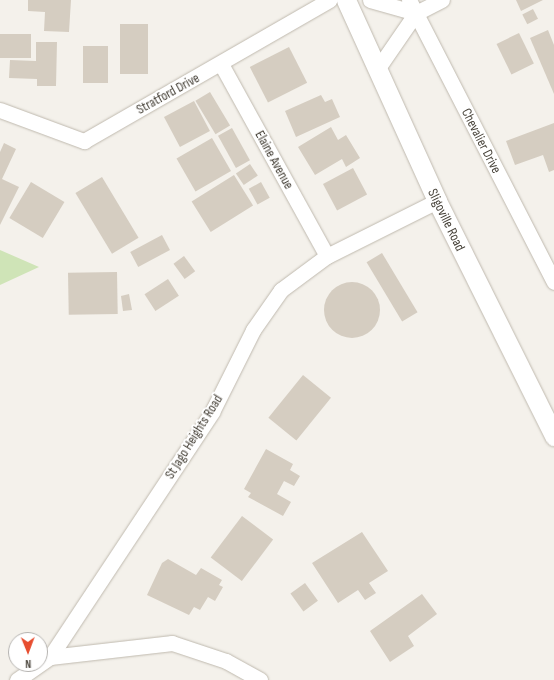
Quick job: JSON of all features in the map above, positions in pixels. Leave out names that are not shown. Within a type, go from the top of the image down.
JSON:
[{"type":"street","name":"Stratford Drive","points":[[0,110],[84,141],[221,64],[329,0]]},
{"type":"street","name":"Sligoville Road","points":[[346,0],[437,201],[554,436]]},
{"type":"street","points":[[370,0],[412,6],[442,0]]},
{"type":"street","points":[[378,68],[412,6]]},
{"type":"street","name":"Chevalier Drive","points":[[412,6],[554,282]]},
{"type":"street","name":"Elaine Avenue","points":[[221,64],[327,256]]},
{"type":"street","name":"St Jago Heights Road","points":[[17,680],[50,657],[212,412],[253,330],[281,290],[327,256],[437,201]]},
{"type":"street","points":[[50,657],[172,644],[226,661],[260,680]]},
{"type":"green space","points":[[0,250],[39,267],[0,285]]},
{"type":"building","points":[[28,0],[71,0],[69,32],[44,31],[45,12],[28,11]]},
{"type":"building","points":[[516,0],[543,0],[521,11]]},
{"type":"building","points":[[533,9],[538,19],[527,24],[522,14]]},
{"type":"building","points":[[120,24],[148,24],[148,74],[120,74]]},
{"type":"building","points":[[548,30],[554,45],[554,94],[530,38]]},
{"type":"building","points":[[519,33],[534,64],[511,75],[497,44]]},
{"type":"building","points":[[0,34],[31,34],[31,58],[0,58]]},
{"type":"building","points":[[36,42],[57,42],[56,86],[37,86],[37,79],[9,78],[10,60],[36,61]]},
{"type":"building","points":[[83,46],[108,46],[108,83],[83,83]]},
{"type":"building","points":[[289,47],[307,83],[268,103],[250,67]]},
{"type":"building","points":[[210,92],[230,125],[216,134],[195,101]]},
{"type":"building","points":[[321,95],[325,102],[332,99],[340,117],[296,137],[285,111]]},
{"type":"building","points":[[194,101],[210,131],[180,147],[164,117]]},
{"type":"building","points":[[554,123],[554,170],[549,172],[543,155],[515,165],[506,141]]},
{"type":"building","points":[[331,127],[338,140],[346,135],[360,158],[346,167],[342,159],[315,175],[298,147]]},
{"type":"building","points":[[232,128],[250,160],[236,168],[218,136]]},
{"type":"building","points":[[212,138],[231,171],[195,191],[176,158]]},
{"type":"building","points":[[4,143],[16,149],[2,179],[19,187],[0,225],[0,152]]},
{"type":"building","points":[[250,164],[258,176],[244,185],[236,174]]},
{"type":"building","points":[[353,168],[367,194],[337,210],[323,184]]},
{"type":"building","points":[[234,175],[253,206],[211,232],[192,201]]},
{"type":"building","points":[[102,177],[139,238],[112,254],[75,193]]},
{"type":"building","points":[[31,182],[64,202],[43,238],[9,218]]},
{"type":"building","points":[[261,182],[270,198],[257,205],[249,189]]},
{"type":"building","points":[[162,235],[170,250],[138,267],[130,252]]},
{"type":"building","points":[[382,253],[418,312],[402,321],[367,262]]},
{"type":"building","points":[[184,256],[195,271],[185,279],[173,264]]},
{"type":"building","points":[[117,272],[118,314],[69,315],[68,273]]},
{"type":"building","points":[[168,279],[179,296],[155,311],[145,294]]},
{"type":"building","points":[[347,282],[357,282],[372,290],[378,299],[380,310],[378,321],[372,330],[357,338],[347,338],[336,333],[329,326],[324,315],[324,305],[329,294],[336,287]]},
{"type":"building","points":[[129,294],[132,310],[123,311],[121,296]]},
{"type":"building","points":[[303,375],[331,398],[296,440],[268,418]]},
{"type":"building","points":[[266,449],[293,464],[290,470],[300,476],[294,486],[284,481],[277,494],[291,502],[283,516],[248,497],[251,493],[244,489]]},
{"type":"building","points":[[242,516],[273,539],[242,581],[211,558]]},
{"type":"building","points":[[362,532],[388,571],[369,583],[376,593],[365,600],[358,590],[338,603],[312,563]]},
{"type":"building","points":[[168,559],[196,575],[201,568],[222,580],[219,585],[223,587],[215,601],[208,597],[200,610],[194,607],[189,615],[147,595],[162,563]]},
{"type":"building","points":[[305,583],[318,601],[303,611],[290,594]]},
{"type":"building","points":[[422,594],[437,614],[408,636],[414,646],[390,662],[370,631]]}]
